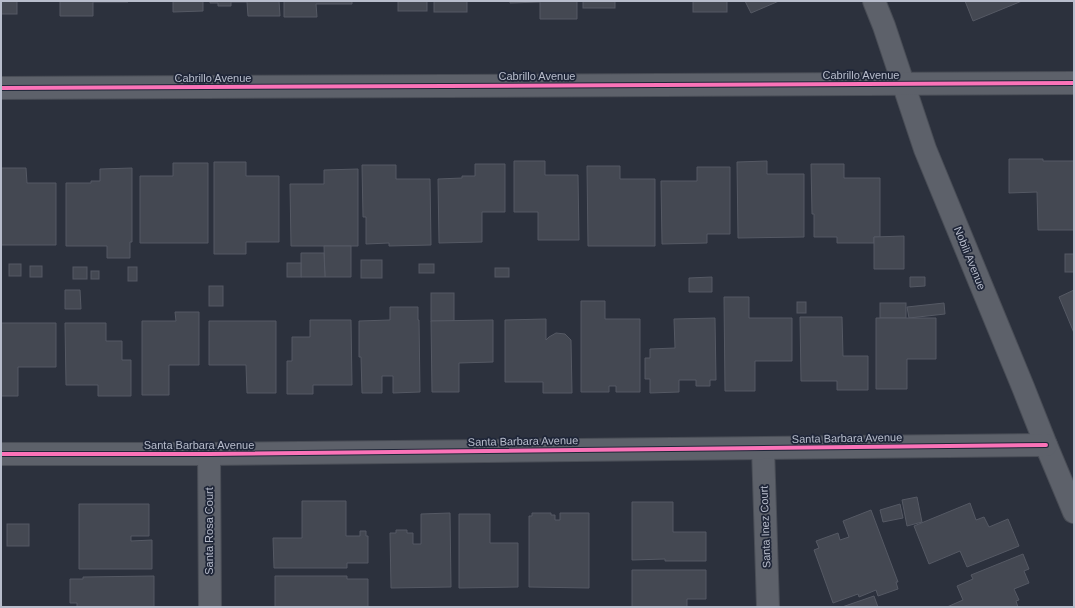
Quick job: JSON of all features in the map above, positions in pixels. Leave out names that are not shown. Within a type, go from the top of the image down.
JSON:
[{"type":"street","name":"Nobili Avenue","points":[[874,1],[884,26],[925,149],[1024,387],[1074,512]]},
{"type":"street","name":"Cabrillo Avenue","points":[[1,88],[1074,83]]},
{"type":"street","name":"Santa Barbara Avenue","points":[[1,454],[209,454],[1046,445]]},
{"type":"street","name":"Santa Inez Court","points":[[763,448],[768,607]]},
{"type":"street","name":"Santa Rosa Court","points":[[209,454],[210,607]]},
{"type":"building","points":[[1,1],[17,1],[17,14],[1,14]]},
{"type":"building","points":[[60,1],[128,2],[93,2],[93,16],[60,16]]},
{"type":"building","points":[[173,1],[203,1],[203,11],[173,12]]},
{"type":"building","points":[[210,1],[279,1],[280,16],[248,16],[247,2],[231,2],[231,6],[218,6],[218,3],[210,3]]},
{"type":"building","points":[[284,1],[352,1],[352,4],[316,4],[317,17],[284,17]]},
{"type":"building","points":[[398,1],[427,1],[427,11],[398,11]]},
{"type":"building","points":[[434,1],[467,1],[467,12],[434,12]]},
{"type":"building","points":[[510,1],[577,1],[577,19],[540,19],[540,2],[510,3]]},
{"type":"building","points":[[583,1],[615,1],[615,8],[583,8]]},
{"type":"building","points":[[693,1],[727,1],[727,12],[693,12]]},
{"type":"building","points":[[745,1],[779,1],[751,13]]},
{"type":"building","points":[[965,1],[1022,1],[973,21]]},
{"type":"building","points":[[1009,159],[1074,161],[1074,230],[1038,230],[1037,192],[1009,193]]},
{"type":"building","points":[[514,161],[545,161],[545,175],[578,175],[579,240],[538,240],[538,212],[514,212]]},
{"type":"building","points":[[767,161],[767,174],[804,174],[804,237],[738,238],[737,162]]},
{"type":"building","points":[[214,162],[246,162],[246,176],[279,176],[279,242],[246,242],[246,254],[214,254]]},
{"type":"building","points":[[173,163],[208,163],[208,243],[140,243],[140,176],[173,176]]},
{"type":"building","points":[[475,164],[505,164],[505,212],[482,212],[482,242],[439,243],[438,179],[475,176]]},
{"type":"building","points":[[811,164],[844,164],[844,178],[880,178],[880,237],[874,237],[874,243],[837,243],[837,237],[814,237]]},
{"type":"building","points":[[362,165],[396,165],[396,179],[430,179],[431,245],[389,246],[389,243],[366,244],[366,217],[363,217]]},
{"type":"building","points":[[587,166],[620,166],[620,179],[655,179],[655,246],[588,246]]},
{"type":"building","points":[[697,167],[730,167],[730,234],[707,234],[707,243],[662,244],[661,181],[697,181]]},
{"type":"building","points":[[1,168],[26,168],[27,183],[56,183],[56,245],[1,245]]},
{"type":"building","points":[[132,168],[132,242],[130,242],[130,258],[107,258],[107,246],[66,246],[66,183],[91,183],[91,181],[100,181],[100,169]]},
{"type":"building","points":[[358,169],[358,246],[291,246],[290,184],[324,184],[324,170]]},
{"type":"building","points":[[904,236],[904,269],[874,269],[874,237]]},
{"type":"building","points":[[324,246],[351,246],[351,277],[325,277]]},
{"type":"building","points":[[301,253],[324,253],[325,277],[301,277]]},
{"type":"building","points":[[1065,254],[1074,254],[1074,272],[1065,272]]},
{"type":"building","points":[[361,260],[382,260],[382,278],[361,278]]},
{"type":"building","points":[[287,263],[301,263],[301,277],[287,277]]},
{"type":"building","points":[[9,264],[21,264],[21,276],[9,276]]},
{"type":"building","points":[[419,264],[434,264],[434,273],[419,273]]},
{"type":"building","points":[[30,266],[42,266],[42,277],[30,277]]},
{"type":"building","points":[[73,267],[87,267],[87,279],[73,279]]},
{"type":"building","points":[[128,267],[137,267],[137,281],[128,281]]},
{"type":"building","points":[[495,268],[509,268],[509,277],[495,277]]},
{"type":"building","points":[[91,271],[99,271],[99,279],[91,279]]},
{"type":"building","points":[[712,277],[712,292],[689,292],[689,278]]},
{"type":"building","points":[[910,277],[925,277],[925,286],[910,287]]},
{"type":"building","points":[[209,286],[223,286],[223,306],[209,306]]},
{"type":"building","points":[[65,290],[80,290],[81,309],[65,309]]},
{"type":"building","points":[[1074,290],[1074,333],[1059,297]]},
{"type":"building","points":[[431,293],[454,293],[454,321],[431,321]]},
{"type":"building","points":[[724,297],[749,297],[749,318],[792,318],[792,361],[755,361],[755,391],[725,391]]},
{"type":"building","points":[[581,301],[605,301],[605,319],[640,319],[640,392],[616,392],[616,386],[609,386],[609,392],[581,392]]},
{"type":"building","points":[[797,302],[806,302],[806,313],[797,313]]},
{"type":"building","points":[[880,303],[906,303],[906,318],[880,318]]},
{"type":"building","points":[[944,303],[945,314],[909,318],[907,307]]},
{"type":"building","points":[[390,307],[418,307],[420,392],[393,393],[393,376],[382,376],[382,393],[362,393],[361,357],[359,357],[359,321],[390,320]]},
{"type":"building","points":[[175,312],[199,312],[199,365],[169,365],[169,395],[142,395],[142,321],[176,321]]},
{"type":"building","points":[[800,317],[842,317],[843,356],[868,356],[868,390],[837,390],[837,381],[801,381]]},
{"type":"building","points":[[715,318],[716,380],[710,380],[710,386],[696,386],[696,380],[679,380],[679,392],[650,393],[650,379],[645,379],[645,358],[650,358],[650,349],[675,348],[674,319]]},
{"type":"building","points":[[876,318],[936,318],[936,359],[907,359],[907,389],[876,389]]},
{"type":"building","points":[[546,319],[546,340],[556,333],[565,334],[571,340],[572,393],[543,393],[543,382],[505,382],[505,320]]},
{"type":"building","points":[[310,320],[351,320],[352,385],[313,385],[313,394],[287,394],[287,361],[292,361],[292,337],[310,337]]},
{"type":"building","points":[[493,320],[493,362],[459,363],[459,392],[432,392],[431,321]]},
{"type":"building","points":[[209,321],[276,321],[276,393],[247,393],[246,365],[209,365]]},
{"type":"building","points":[[1,323],[56,323],[56,367],[18,367],[18,396],[1,396]]},
{"type":"building","points":[[65,323],[106,323],[106,341],[122,341],[122,360],[131,360],[131,396],[98,396],[98,385],[66,385]]},
{"type":"building","points":[[917,497],[922,522],[907,526],[902,500]]},
{"type":"building","points":[[302,501],[346,501],[346,536],[360,536],[360,531],[366,531],[366,536],[368,536],[368,563],[347,563],[347,568],[274,568],[273,538],[302,538]]},
{"type":"building","points":[[632,502],[673,502],[673,532],[706,532],[706,561],[665,561],[665,559],[632,560]]},
{"type":"building","points":[[970,503],[976,520],[984,517],[989,527],[1008,519],[1019,546],[967,567],[960,551],[929,564],[914,526]]},
{"type":"building","points":[[79,504],[149,504],[149,536],[131,536],[131,541],[152,540],[152,569],[79,569]]},
{"type":"building","points":[[900,504],[903,518],[883,522],[880,510]]},
{"type":"building","points":[[871,510],[898,582],[896,582],[898,589],[878,596],[876,590],[859,597],[858,594],[833,603],[814,550],[819,548],[816,541],[838,533],[840,540],[849,537],[843,521]]},
{"type":"building","points":[[450,513],[451,587],[391,588],[390,533],[396,533],[396,530],[407,530],[407,533],[413,533],[413,544],[421,544],[421,514]]},
{"type":"building","points":[[532,513],[551,513],[551,515],[555,515],[555,520],[560,520],[560,513],[589,513],[589,588],[529,587],[529,516],[532,516]]},
{"type":"building","points":[[459,514],[490,514],[490,543],[518,543],[518,587],[459,588]]},
{"type":"building","points":[[7,524],[29,524],[29,546],[7,546]]},
{"type":"building","points":[[1023,554],[1029,569],[1024,571],[1029,583],[1014,589],[1019,600],[1016,601],[1018,607],[947,607],[963,600],[957,586],[973,579],[971,575]]},
{"type":"building","points":[[632,570],[706,570],[706,599],[687,599],[687,607],[632,607]]},
{"type":"building","points":[[154,576],[154,607],[77,607],[77,603],[70,603],[70,579],[83,579],[83,577]]},
{"type":"building","points":[[275,576],[347,576],[347,579],[368,579],[368,607],[275,607]]},
{"type":"building","points":[[874,596],[878,607],[842,607]]},
{"type":"cycle path","points":[[1,88],[1074,83]]},
{"type":"cycle path","points":[[1,454],[209,454],[1046,445]]}]
